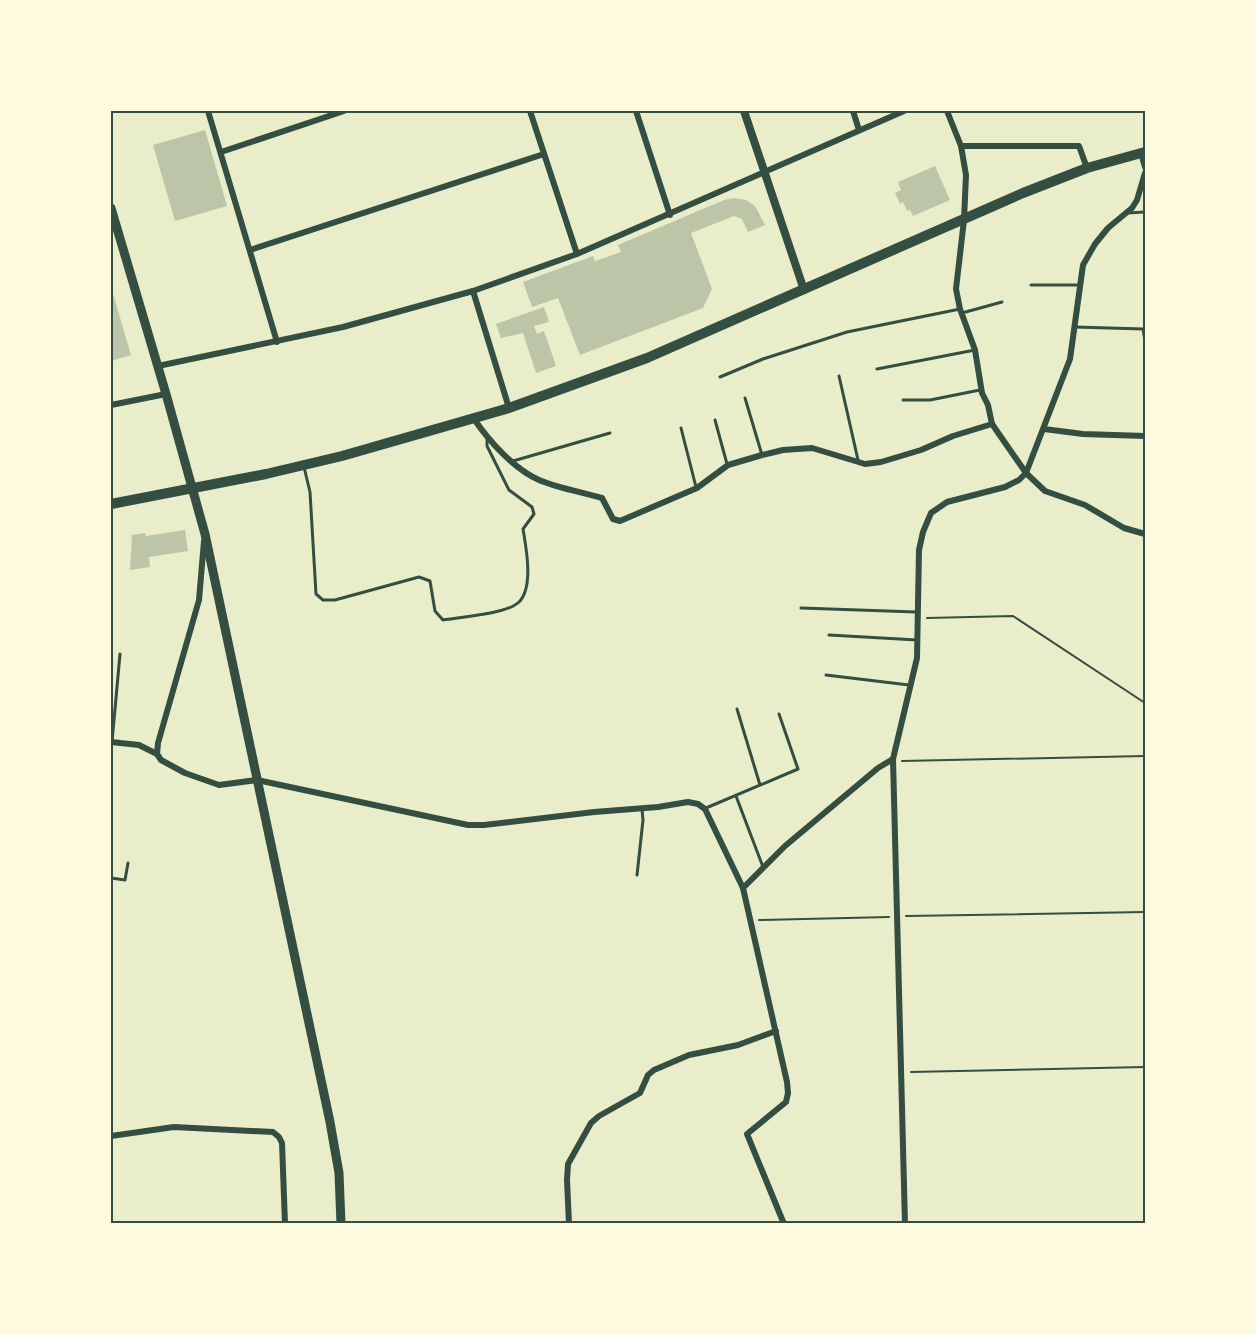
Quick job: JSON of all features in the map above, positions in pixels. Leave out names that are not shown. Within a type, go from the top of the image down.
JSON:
[{"type":"main road","points":[[111,504],[193,489],[342,456],[509,408],[647,358],[1087,168],[1143,152]]},
{"type":"main road","points":[[111,208],[205,534],[330,1122],[339,1173],[341,1224]]},
{"type":"street","points":[[208,111],[277,342]]},
{"type":"street","points":[[220,152],[344,111]]},
{"type":"street","points":[[530,111],[577,254]]},
{"type":"street","points":[[636,111],[670,215]]},
{"type":"street","points":[[744,111],[804,290]]},
{"type":"street","points":[[853,111],[859,130]]},
{"type":"street","points":[[158,366],[343,327],[473,291],[577,254],[904,111]]},
{"type":"street","points":[[947,111],[961,146],[966,175],[964,220],[956,289],[975,350],[982,390],[992,424],[1026,473],[1045,491],[1085,504],[1124,528],[1145,534]]},
{"type":"street","points":[[961,146],[1079,146],[1087,168]]},
{"type":"street","points":[[1143,152],[1145,167]]},
{"type":"street","points":[[250,250],[544,154]]},
{"type":"street","points":[[905,1224],[899,916],[893,759],[917,658],[920,550],[923,532],[931,513],[947,502],[1005,487],[1019,480],[1026,473],[1070,359],[1083,265],[1095,244],[1108,228],[1137,200],[1145,173]]},
{"type":"street","points":[[473,291],[509,408]]},
{"type":"street","points":[[111,405],[166,394]]},
{"type":"street","points":[[474,419],[487,438],[512,461],[537,479],[602,498],[613,519],[620,521],[697,488],[728,465],[762,455],[783,450],[812,448],[865,464],[881,462],[992,424]]},
{"type":"street","points":[[1044,429],[1083,434],[1145,436]]},
{"type":"street","points":[[157,754],[158,743],[199,600],[205,534]]},
{"type":"street","points":[[112,742],[139,745],[185,773],[219,785],[258,780],[468,825],[688,802],[698,804],[705,809],[744,888],[788,1093],[786,1102],[747,1134],[784,1224]]},
{"type":"street","points":[[744,888],[785,846],[878,768],[893,759]]},
{"type":"street","points":[[569,1224],[568,1164],[591,1123],[640,1093],[648,1076],[654,1070],[689,1055],[738,1045],[776,1031]]},
{"type":"street","points":[[111,1136],[174,1127],[273,1132],[282,1143],[285,1224]]},
{"type":"lane","points":[[1125,213],[1145,212]]},
{"type":"lane","points":[[1031,285],[1080,285]]},
{"type":"lane","points":[[720,377],[764,359],[847,332],[1002,302]]},
{"type":"lane","points":[[1075,327],[1143,329],[1145,341]]},
{"type":"lane","points":[[877,369],[975,350]]},
{"type":"lane","points":[[839,376],[858,462]]},
{"type":"lane","points":[[903,400],[930,400],[982,390]]},
{"type":"lane","points":[[746,398],[762,455]]},
{"type":"lane","points":[[715,420],[728,465]]},
{"type":"lane","points":[[681,428],[697,488]]},
{"type":"lane","points":[[512,461],[610,433]]},
{"type":"lane","points":[[303,465],[310,492],[316,594],[323,600],[335,600],[419,577],[430,581],[435,610],[443,620],[518,604],[527,585],[523,529],[534,514],[532,507],[509,490],[487,446],[487,438]]},
{"type":"lane","points":[[801,608],[918,615]]},
{"type":"lane","points":[[829,635],[918,640]]},
{"type":"lane","points":[[112,742],[120,654]]},
{"type":"lane","points":[[826,675],[909,684]]},
{"type":"lane","points":[[737,709],[760,785]]},
{"type":"lane","points":[[705,809],[798,769],[779,714]]},
{"type":"lane","points":[[736,795],[764,867]]},
{"type":"lane","points":[[637,875],[636,866],[643,820],[642,808]]},
{"type":"lane","points":[[111,878],[125,880],[128,863]]},
{"type":"path","points":[[918,615],[1012,616],[1145,703]]},
{"type":"path","points":[[893,759],[908,763],[1145,756]]},
{"type":"path","points":[[751,921],[1145,912]]},
{"type":"path","points":[[901,1072],[1145,1067]]},
{"type":"building","points":[[205,130],[227,206],[175,221],[153,145]]},
{"type":"building","points":[[935,166],[950,200],[913,216],[910,210],[907,211],[903,202],[900,204],[895,193],[901,190],[898,182]]},
{"type":"building","points":[[734,198],[746,200],[755,206],[765,225],[748,232],[742,219],[734,216],[691,233],[712,289],[703,308],[580,355],[558,298],[532,307],[523,282],[593,256],[595,261],[621,252],[618,245],[724,200]]},
{"type":"building","points":[[111,287],[131,355],[111,361]]},
{"type":"building","points":[[544,307],[549,322],[534,326],[537,334],[544,331],[556,366],[536,373],[523,333],[501,338],[496,324]]},
{"type":"building","points":[[185,530],[188,551],[149,557],[150,567],[130,570],[132,535],[145,533],[146,536]]}]
